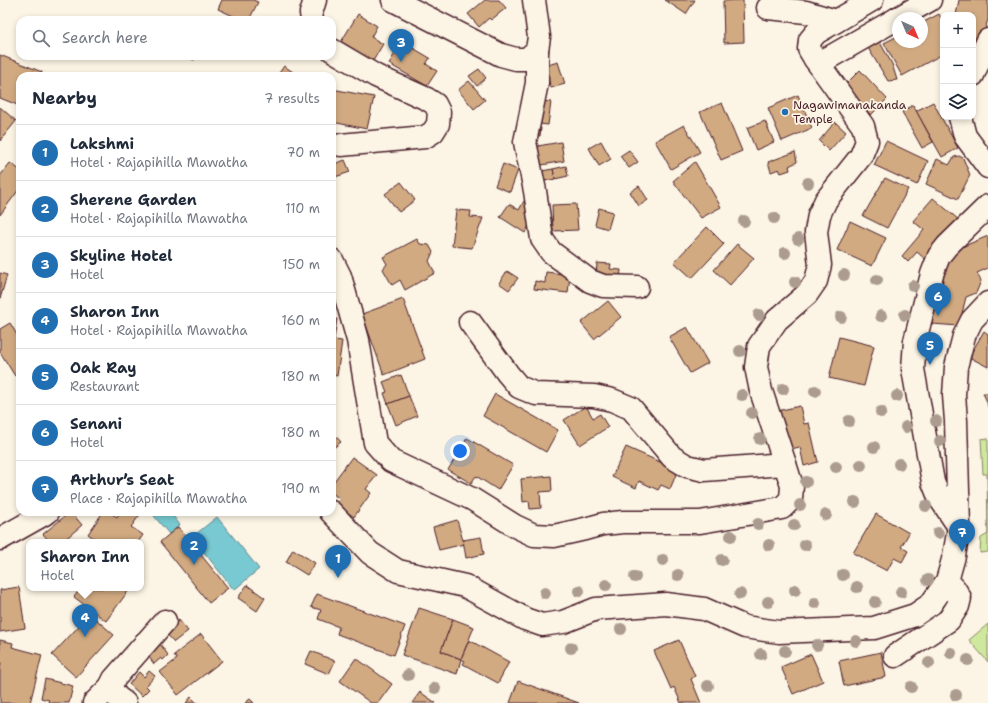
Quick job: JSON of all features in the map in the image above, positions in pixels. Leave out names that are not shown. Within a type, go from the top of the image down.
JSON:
[{"type":"street","points":[[311,16],[310,13],[315,0]]},
{"type":"street","points":[[393,0],[502,55],[516,59],[527,59],[538,50]]},
{"type":"street","points":[[534,0],[539,37],[537,83],[525,142],[535,191],[542,239],[551,252],[590,281],[603,286],[637,288]]},
{"type":"street","points":[[336,268],[340,276],[358,340],[375,443],[391,461],[472,499],[515,526],[534,535],[554,536],[604,524],[623,522],[700,522],[782,508],[791,499],[792,486],[761,391],[756,367],[759,346],[777,320],[807,294],[816,282],[820,265],[816,232],[819,215],[826,200],[861,156],[867,141],[863,126],[809,48],[810,40],[816,33],[872,0]]},
{"type":"street","points":[[909,12],[930,0]]},
{"type":"street","points":[[768,8],[806,12],[836,21]]},
{"type":"street","points":[[815,58],[822,60],[830,57],[892,21]]},
{"type":"street","points":[[976,68],[988,40]]},
{"type":"street","points":[[336,52],[376,76],[428,99],[435,104],[439,112],[438,124],[433,132],[425,137],[341,145]]},
{"type":"street","points":[[961,120],[965,136],[988,167]]},
{"type":"street","points":[[960,527],[939,497],[932,482],[913,369],[914,341],[932,274],[939,256],[946,246],[988,206]]},
{"type":"street","points":[[335,516],[370,553],[398,570],[465,586],[526,619],[542,625],[563,622],[596,609],[666,604],[704,610],[745,628],[779,632],[874,628],[915,615],[931,604],[947,581],[954,556],[960,527],[954,395],[956,367],[964,336],[972,320],[988,303]]},
{"type":"street","points":[[470,322],[508,374],[520,387],[536,394],[594,396],[612,400],[631,408],[672,457],[687,466],[704,470],[785,464]]},
{"type":"street","points":[[0,539],[41,516]]},
{"type":"street","points":[[895,656],[949,620],[958,606],[960,598],[954,588],[947,581]]},
{"type":"street","points":[[94,703],[110,687],[114,679],[165,621]]},
{"type":"street","points":[[110,687],[117,697],[125,703]]},
{"type":"green space","points":[[988,438],[988,534],[987,474],[983,474],[981,439]]},
{"type":"green space","points":[[988,534],[988,552],[980,553],[981,538]]},
{"type":"green space","points":[[988,624],[988,662],[969,640]]},
{"type":"water","points":[[154,516],[173,516],[180,525],[169,534]]},
{"type":"water","points":[[217,517],[259,569],[234,590],[192,537]]},
{"type":"building","points":[[222,0],[253,0],[258,2],[251,16],[233,16],[218,9]]},
{"type":"building","points":[[485,0],[499,0],[506,8],[491,20],[489,18],[479,27],[468,14]]},
{"type":"building","points":[[665,0],[695,0],[686,14]]},
{"type":"building","points":[[743,0],[744,42],[724,43],[723,1]]},
{"type":"building","points":[[959,0],[988,0],[988,19],[982,41],[976,40],[976,12],[957,12]]},
{"type":"building","points":[[358,14],[377,26],[371,37],[383,44],[373,61],[341,42]]},
{"type":"building","points":[[939,14],[940,16],[940,56],[902,76],[884,43],[892,39],[892,48],[928,48],[928,20]]},
{"type":"building","points":[[877,37],[892,64],[897,80],[888,81],[865,43]]},
{"type":"building","points":[[399,46],[410,53],[413,48],[430,58],[426,64],[437,71],[427,86],[389,64]]},
{"type":"building","points":[[0,55],[42,72],[16,72],[16,104],[0,98]]},
{"type":"building","points":[[558,62],[565,84],[551,88],[544,66]]},
{"type":"building","points":[[284,66],[293,72],[280,72]]},
{"type":"building","points":[[479,69],[486,78],[477,86],[469,76]]},
{"type":"building","points":[[860,70],[887,99],[871,115],[843,87]]},
{"type":"building","points":[[469,81],[485,100],[474,109],[458,90]]},
{"type":"building","points":[[336,90],[374,97],[367,129],[336,123]]},
{"type":"building","points":[[798,95],[812,128],[782,141],[768,108]]},
{"type":"building","points":[[541,101],[551,102],[548,125],[531,123]]},
{"type":"building","points":[[933,102],[940,115],[940,120],[943,120],[958,148],[942,157],[916,111]]},
{"type":"building","points":[[722,103],[742,151],[721,160],[700,112]]},
{"type":"building","points":[[913,105],[933,142],[922,148],[902,112]]},
{"type":"building","points":[[0,107],[16,121],[0,141]]},
{"type":"building","points":[[765,121],[774,142],[756,150],[747,128]]},
{"type":"building","points":[[835,122],[846,132],[829,151],[819,141]]},
{"type":"building","points":[[684,125],[700,152],[671,169],[655,141]]},
{"type":"building","points":[[532,126],[541,128],[540,136],[530,134]]},
{"type":"building","points":[[601,141],[611,159],[599,166],[589,148]]},
{"type":"building","points":[[886,141],[928,161],[917,185],[874,165]]},
{"type":"building","points":[[561,142],[564,161],[536,166],[532,147]]},
{"type":"building","points":[[629,150],[638,162],[629,168],[620,156]]},
{"type":"building","points":[[795,152],[797,162],[789,166],[790,170],[781,173],[779,169],[771,172],[768,162]]},
{"type":"building","points":[[959,156],[963,158],[970,175],[958,199],[926,184],[937,159],[949,165],[954,157]]},
{"type":"building","points":[[345,160],[350,172],[336,177],[336,163]]},
{"type":"building","points":[[695,162],[721,207],[701,218],[673,181]]},
{"type":"building","points":[[10,163],[16,167],[16,193],[0,215],[0,176]]},
{"type":"building","points":[[503,164],[518,170],[510,192],[495,186]]},
{"type":"building","points":[[566,166],[568,176],[555,179],[553,169]]},
{"type":"building","points":[[553,169],[555,179],[545,181],[542,171]]},
{"type":"building","points":[[885,178],[908,189],[887,228],[863,216]]},
{"type":"building","points":[[401,182],[415,200],[399,212],[385,194]]},
{"type":"building","points":[[639,186],[648,200],[639,206],[630,192]]},
{"type":"building","points":[[933,198],[959,220],[925,259],[917,252],[908,262],[902,256],[924,230],[913,221]]},
{"type":"building","points":[[524,201],[531,206],[527,212],[534,217],[525,233],[500,217],[509,204],[519,210]]},
{"type":"building","points":[[576,204],[578,230],[553,231],[552,205]]},
{"type":"building","points":[[599,208],[613,212],[608,229],[595,225]]},
{"type":"building","points":[[456,210],[471,211],[470,217],[483,218],[472,248],[452,246]]},
{"type":"building","points":[[850,221],[886,238],[872,266],[837,250]]},
{"type":"building","points":[[707,227],[724,244],[692,278],[674,262]]},
{"type":"building","points":[[988,236],[988,268],[977,273],[981,281],[976,293],[966,297],[959,326],[932,324],[950,252]]},
{"type":"building","points":[[417,239],[420,244],[429,245],[433,252],[429,261],[435,273],[405,290],[400,280],[392,285],[383,269],[387,264],[383,257]]},
{"type":"building","points":[[737,244],[754,258],[730,285],[714,270]]},
{"type":"building","points":[[597,263],[611,264],[610,269],[621,270],[620,278],[596,276]]},
{"type":"building","points":[[507,271],[518,278],[509,290],[499,283]]},
{"type":"building","points":[[546,272],[570,275],[568,293],[534,289],[535,281],[545,283]]},
{"type":"building","points":[[0,273],[7,275],[0,299]]},
{"type":"building","points":[[403,299],[425,359],[384,375],[362,314]]},
{"type":"building","points":[[608,301],[621,317],[594,339],[581,323]]},
{"type":"building","points":[[10,323],[16,333],[15,376],[0,352],[0,329]]},
{"type":"building","points":[[687,327],[708,363],[690,373],[669,337]]},
{"type":"building","points":[[984,331],[988,334],[988,367],[969,357]]},
{"type":"building","points":[[839,337],[874,346],[864,386],[829,378]]},
{"type":"building","points":[[336,340],[342,341],[336,376]]},
{"type":"building","points":[[401,375],[409,396],[388,404],[384,393],[387,392],[383,382]]},
{"type":"building","points":[[983,393],[988,393],[988,407],[987,402]]},
{"type":"building","points":[[495,394],[558,430],[546,452],[483,416]]},
{"type":"building","points":[[409,396],[417,416],[396,425],[388,404]]},
{"type":"building","points":[[586,406],[593,418],[600,414],[608,427],[580,445],[564,420]]},
{"type":"building","points":[[800,406],[804,424],[809,423],[818,462],[804,466],[800,447],[786,450],[777,411]]},
{"type":"building","points":[[336,436],[341,442],[336,446]]},
{"type":"building","points":[[467,438],[513,465],[498,490],[476,476],[471,483],[448,470]]},
{"type":"building","points":[[626,447],[678,470],[670,489],[661,485],[658,490],[639,481],[636,488],[612,477]]},
{"type":"building","points":[[352,457],[377,475],[366,489],[371,493],[354,517],[336,504],[340,499],[336,496],[336,479]]},
{"type":"building","points":[[551,476],[552,491],[540,492],[541,508],[530,509],[529,501],[523,502],[521,479]]},
{"type":"building","points":[[876,514],[909,533],[901,547],[908,551],[902,562],[894,558],[887,571],[853,553]]},
{"type":"building","points":[[65,516],[74,516],[82,525],[66,539],[47,539],[43,534]]},
{"type":"building","points":[[100,516],[139,516],[131,527],[143,535],[140,539],[95,539],[88,534]]},
{"type":"building","points":[[457,520],[464,544],[439,550],[433,527]]},
{"type":"building","points":[[178,527],[228,588],[209,603],[160,542]]},
{"type":"building","points":[[481,537],[484,554],[466,558],[463,540]]},
{"type":"building","points":[[293,549],[315,563],[307,575],[286,562]]},
{"type":"building","points":[[247,585],[265,598],[257,611],[238,598]]},
{"type":"building","points":[[19,587],[25,628],[0,632],[0,590]]},
{"type":"building","points":[[79,591],[128,591],[106,621],[74,597]]},
{"type":"building","points":[[317,594],[405,626],[394,655],[337,634],[339,627],[318,619],[321,610],[311,607]]},
{"type":"building","points":[[419,608],[453,619],[441,651],[461,659],[457,674],[402,655]]},
{"type":"building","points":[[90,614],[114,635],[76,677],[52,655]]},
{"type":"building","points":[[453,619],[474,627],[461,659],[441,651]]},
{"type":"building","points":[[179,620],[188,631],[174,642],[165,632]]},
{"type":"building","points":[[201,634],[222,661],[178,695],[160,672],[177,659],[174,655]]},
{"type":"building","points":[[0,640],[13,643],[12,647],[42,655],[30,703],[0,703]]},
{"type":"building","points":[[469,640],[509,662],[498,683],[463,664],[465,661],[461,659]]},
{"type":"building","points":[[679,640],[695,676],[691,679],[701,703],[681,703],[674,687],[671,689],[654,651]]},
{"type":"building","points":[[158,641],[168,655],[163,660],[161,658],[154,664],[146,653]]},
{"type":"building","points":[[311,651],[335,661],[329,674],[305,664]]},
{"type":"building","points":[[881,652],[886,677],[844,686],[839,661]]},
{"type":"building","points":[[811,654],[823,681],[793,694],[781,667]]},
{"type":"building","points":[[356,658],[392,684],[378,703],[371,703],[340,681]]},
{"type":"building","points":[[149,671],[155,676],[146,686],[149,689],[142,696],[129,684],[139,672],[144,677]]},
{"type":"building","points":[[45,679],[73,686],[69,703],[48,703],[49,700],[41,698]]},
{"type":"building","points":[[518,681],[579,703],[510,703]]},
{"type":"building","points":[[420,692],[436,703],[412,703]]},
{"type":"building","points":[[191,697],[197,703],[186,703]]},
{"type":"building","points":[[250,699],[254,703],[245,703]]},
{"type":"place","name":"Skyline Hotel","points":[[401,62]]},
{"type":"place","name":"Nagawimanakanda Temple","points":[[785,112]]},
{"type":"place","name":"Senani","points":[[938,316]]},
{"type":"place","name":"Oak Ray","points":[[930,365]]},
{"type":"place","name":"Arthur’s Seat","points":[[962,552]]},
{"type":"place","name":"Sherene Garden","points":[[194,565]]},
{"type":"place","name":"Lakshmi","points":[[338,578]]},
{"type":"place","name":"Sharon Inn","points":[[85,637]]}]
